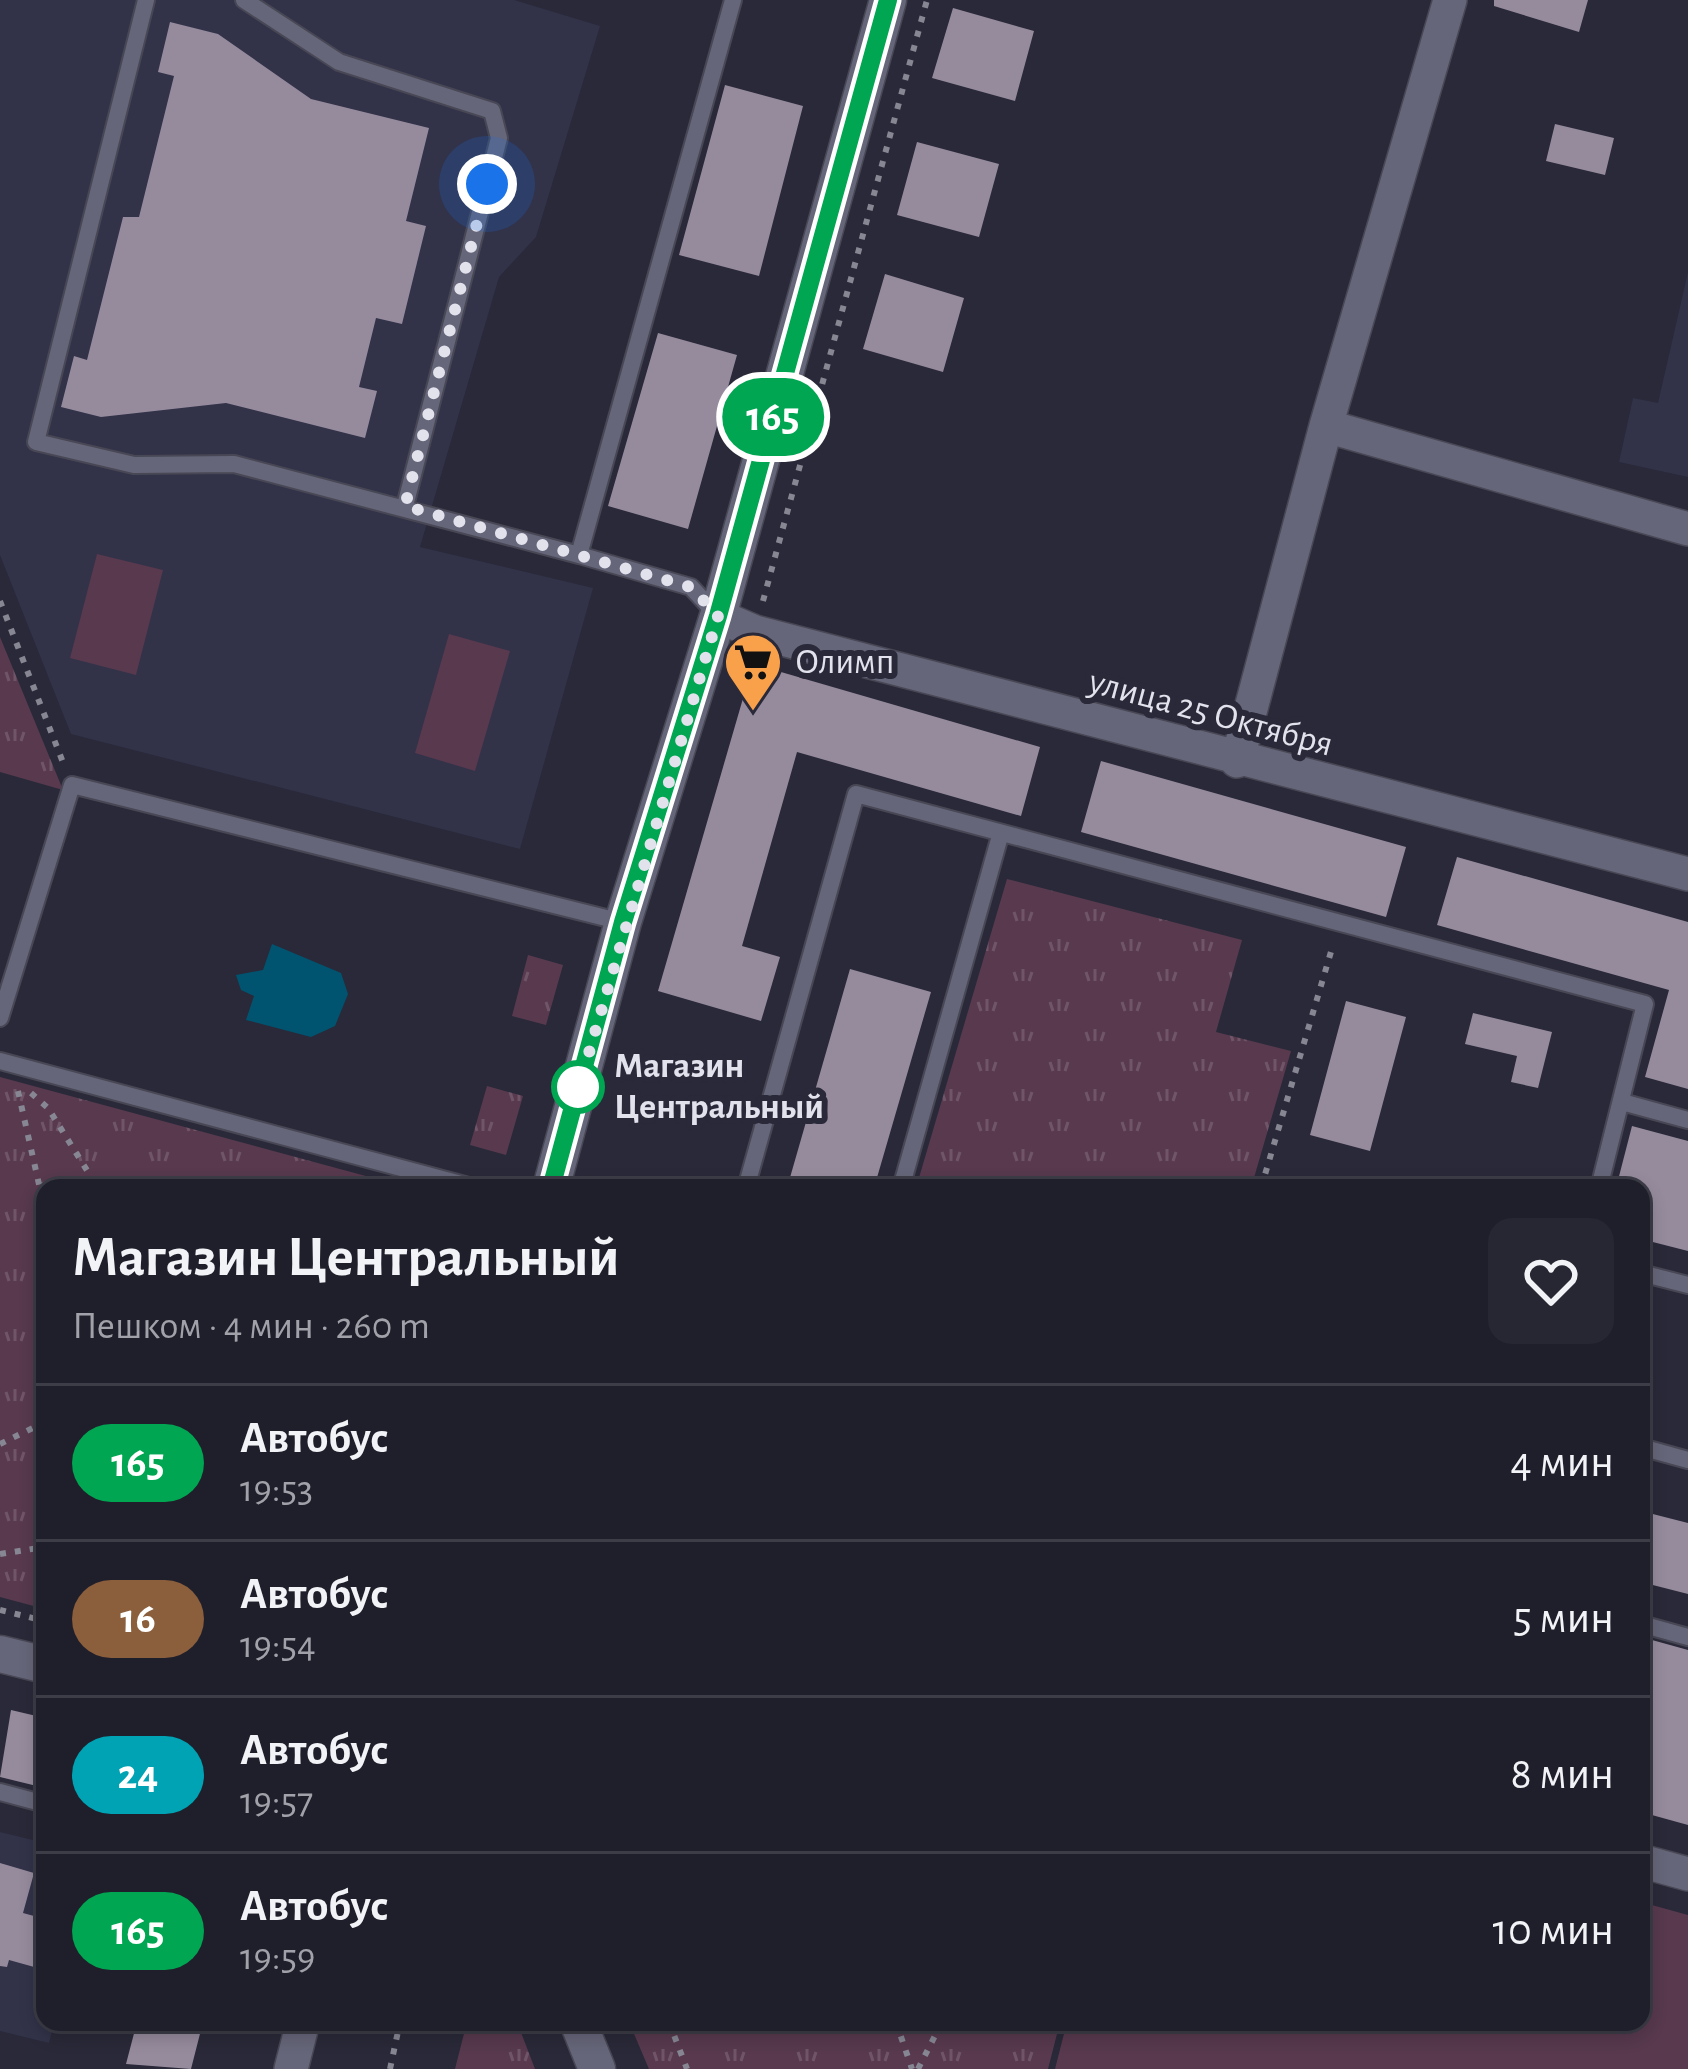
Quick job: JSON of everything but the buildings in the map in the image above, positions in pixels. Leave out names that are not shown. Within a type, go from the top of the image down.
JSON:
[{"type":"main road","points":[[553,1179],[623,922],[718,616],[888,0]]},
{"type":"main road","points":[[0,1654],[36,1663]]},
{"type":"main road","points":[[582,2031],[597,2069]]},
{"type":"street","points":[[1237,761],[1326,426],[1450,0]]},
{"type":"street","points":[[1326,426],[1688,529]]},
{"type":"street","name":"улица 25 Октября","points":[[718,616],[755,632],[1237,761],[1688,874]]},
{"type":"street","points":[[1650,1863],[1688,1874]]},
{"type":"street","points":[[291,2069],[301,2031]]},
{"type":"lane","points":[[146,0],[36,442],[134,465],[235,464],[405,506],[691,587],[718,616]]},
{"type":"lane","points":[[244,0],[339,62],[492,110],[499,138],[405,506]]},
{"type":"lane","points":[[579,554],[734,0]]},
{"type":"lane","points":[[0,1018],[72,785],[623,922]]},
{"type":"lane","points":[[749,1179],[856,794],[1645,1004],[1601,1179]]},
{"type":"lane","points":[[904,1179],[1000,836]]},
{"type":"lane","points":[[0,1061],[442,1179]]},
{"type":"lane","points":[[1622,1102],[1688,1120]]},
{"type":"lane","points":[[1650,1275],[1688,1285]]},
{"type":"lane","points":[[1650,1449],[1688,1460]]},
{"type":"lane","points":[[1650,1626],[1688,1637]]},
{"type":"lane","points":[[0,1792],[36,1802]]},
{"type":"path","points":[[755,632],[927,0]]},
{"type":"path","points":[[0,601],[72,785]]},
{"type":"path","points":[[1264,1179],[1340,925]]},
{"type":"path","points":[[38,1179],[16,1082],[48,1108],[92,1179]]},
{"type":"path","points":[[0,1444],[36,1426]]},
{"type":"path","points":[[0,1554],[36,1548]]},
{"type":"path","points":[[0,1610],[36,1619]]},
{"type":"path","points":[[390,2069],[398,2031]]},
{"type":"path","points":[[672,2031],[687,2069]]},
{"type":"path","points":[[900,2031],[915,2069]]},
{"type":"path","points":[[915,2069],[937,2031]]},
{"type":"shaded area","points":[[0,0],[514,0],[600,26],[536,237],[499,277],[420,547],[593,588],[520,849],[71,734],[0,555]]},
{"type":"shaded area","points":[[1688,272],[1688,477],[1619,462],[1633,398],[1658,403]]},
{"type":"shaded area","points":[[272,944],[341,973],[348,994],[335,1026],[311,1037],[246,1020],[254,996],[241,990],[236,975],[263,970]]},
{"type":"shaded area","points":[[0,1832],[36,1841],[36,2031],[52,2031],[49,2043],[0,2031]]},
{"type":"green space","points":[[97,554],[163,570],[136,675],[70,658]]},
{"type":"green space","points":[[449,634],[510,651],[475,771],[415,753]]},
{"type":"green space","points":[[0,637],[63,790],[0,772]]},
{"type":"green space","points":[[1007,879],[1242,940],[1216,1032],[1291,1051],[1254,1179],[919,1179]]},
{"type":"green space","points":[[528,955],[563,965],[546,1025],[512,1016]]},
{"type":"green space","points":[[0,1077],[377,1179],[36,1179],[36,1607],[0,1597]]},
{"type":"green space","points":[[487,1086],[523,1096],[506,1155],[470,1145]]},
{"type":"green space","points":[[1650,1904],[1688,1915],[1688,2069],[1055,2069],[1065,2031],[1650,2031]]},
{"type":"green space","points":[[465,2031],[520,2031],[535,2069],[455,2069]]},
{"type":"green space","points":[[633,2031],[1058,2031],[1048,2069],[649,2069]]},
{"type":"bus line","name":"165","points":[[553,1179],[623,922],[718,616],[888,0]]},
{"type":"place","name":"Олимп","points":[[753,713]]},
{"type":"place","name":"Магазин Центральный","points":[[578,1087]]},
{"type":"route","points":[[487,184],[405,506],[691,587],[718,616],[623,922],[575,1100],[578,1087]]}]
